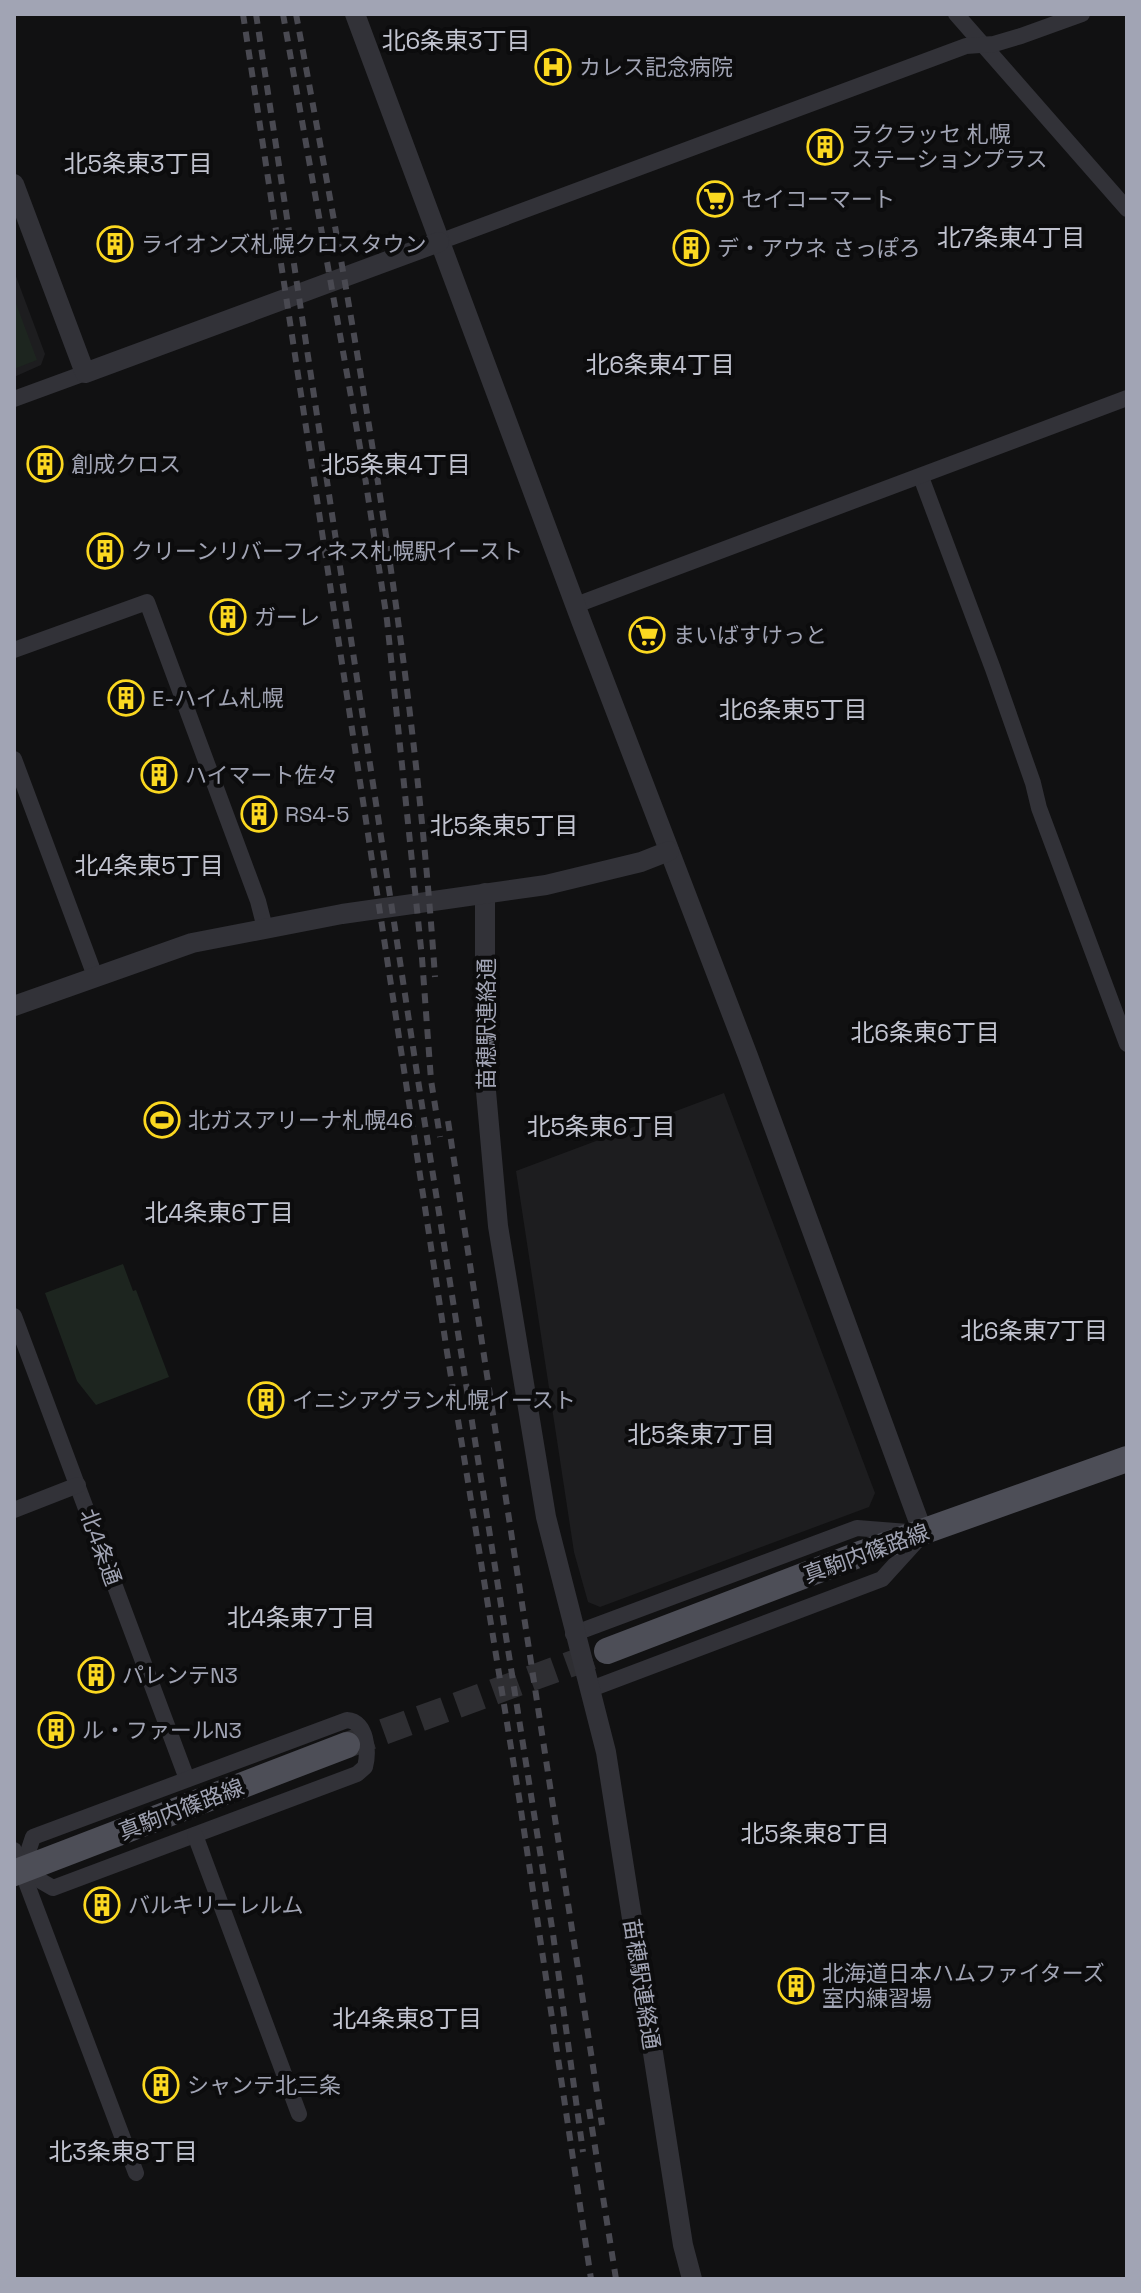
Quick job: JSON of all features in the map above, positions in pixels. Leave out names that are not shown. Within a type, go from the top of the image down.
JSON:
[{"type":"main road","name":"真駒内篠路線","points":[[607,1651],[863,1553],[1127,1459]]},
{"type":"main road","name":"真駒内篠路線","points":[[17,1865],[347,1745]]},
{"type":"street","points":[[355,14],[748,1056],[923,1533]]},
{"type":"street","points":[[956,14],[1127,209]]},
{"type":"street","points":[[14,399],[966,46],[994,44],[1082,14]]},
{"type":"street","points":[[14,184],[85,373]]},
{"type":"street","points":[[576,605],[1127,398]]},
{"type":"street","points":[[921,477],[1127,1044]]},
{"type":"street","points":[[14,650],[147,602],[258,901],[265,928]]},
{"type":"street","points":[[14,759],[95,976]]},
{"type":"street","points":[[14,1006],[192,943],[342,914],[546,885],[641,862],[669,851]]},
{"type":"street","name":"苗穂駅連絡通","points":[[485,893],[485,1080],[498,1226],[546,1517],[573,1634],[591,1689],[606,1752],[683,2245],[692,2279]]},
{"type":"street","name":"北4条通","points":[[14,1316],[187,1779]]},
{"type":"street","points":[[14,1510],[78,1485]]},
{"type":"street","points":[[573,1634],[857,1528],[923,1533]]},
{"type":"street","points":[[591,1689],[882,1579],[923,1533]]},
{"type":"street","points":[[347,1720],[355,1720],[361,1726],[367,1758],[365,1767],[357,1774],[53,1888],[17,1865],[33,1837],[347,1720]]},
{"type":"street","points":[[195,1835],[299,2114]]},
{"type":"street","points":[[17,1865],[136,2173]]},
{"type":"shaded area","points":[[14,271],[45,354],[41,365],[14,377]]},
{"type":"shaded area","points":[[14,298],[37,360],[14,369]]},
{"type":"shaded area","points":[[724,1093],[875,1493],[869,1507],[600,1607],[588,1602],[574,1552],[516,1171]]},
{"type":"shaded area","points":[[123,1264],[169,1377],[96,1405],[77,1381],[45,1293]]},
{"type":"tunnel","points":[[347,1745],[604,1652]]},
{"type":"railway","points":[[243,14],[591,2279]]},
{"type":"railway","points":[[256,14],[418,1080],[553,1934],[583,2152]]},
{"type":"railway","points":[[283,14],[363,464],[387,620],[422,958],[431,1080],[440,1137]]},
{"type":"railway","points":[[296,14],[380,494],[412,735],[435,977]]},
{"type":"railway","points":[[448,1121],[602,2125]]},
{"type":"railway","points":[[589,2109],[616,2279]]},
{"type":"place","name":"カレス記念病院","points":[[553,67]]},
{"type":"place","name":"ラクラッセ 札幌 ステーションプラス","points":[[825,147]]},
{"type":"place","name":"セイコーマート","points":[[715,199]]},
{"type":"place","name":"ライオンズ札幌クロスタウン","points":[[115,244]]},
{"type":"place","name":"デ・アウネ さっぽろ","points":[[691,248]]},
{"type":"place","name":"創成クロス","points":[[45,464]]},
{"type":"place","name":"クリーンリバーフィネス札幌駅イースト","points":[[105,551]]},
{"type":"place","name":"ガーレ","points":[[228,617]]},
{"type":"place","name":"まいばすけっと","points":[[647,635]]},
{"type":"place","name":"E-ハイム札幌","points":[[126,698]]},
{"type":"place","name":"ハイマート佐々","points":[[159,775]]},
{"type":"place","name":"RS4-5","points":[[259,814]]},
{"type":"place","name":"北ガスアリーナ札幌46","points":[[162,1120]]},
{"type":"place","name":"イニシアグラン札幌イースト","points":[[266,1400]]},
{"type":"place","name":"パレンテN3","points":[[96,1675]]},
{"type":"place","name":"ル・ファールN3","points":[[56,1730]]},
{"type":"place","name":"バルキリーレルム","points":[[102,1905]]},
{"type":"place","name":"北海道日本ハムファイターズ 室内練習場","points":[[796,1986]]},
{"type":"place","name":"シャンテ北三条","points":[[161,2085]]},
{"type":"district","name":"北6条東3丁目","points":[[456,41]]},
{"type":"district","name":"北5条東3丁目","points":[[138,164]]},
{"type":"district","name":"北7条東4丁目","points":[[1011,238]]},
{"type":"district","name":"北6条東4丁目","points":[[660,365]]},
{"type":"district","name":"北5条東4丁目","points":[[396,465]]},
{"type":"district","name":"北6条東5丁目","points":[[793,710]]},
{"type":"district","name":"北5条東5丁目","points":[[504,826]]},
{"type":"district","name":"北4条東5丁目","points":[[149,866]]},
{"type":"district","name":"北6条東6丁目","points":[[925,1033]]},
{"type":"district","name":"北5条東6丁目","points":[[601,1127]]},
{"type":"district","name":"北4条東6丁目","points":[[219,1213]]},
{"type":"district","name":"北6条東7丁目","points":[[1034,1331]]},
{"type":"district","name":"北5条東7丁目","points":[[701,1435]]},
{"type":"district","name":"北4条東7丁目","points":[[301,1618]]},
{"type":"district","name":"北5条東8丁目","points":[[815,1834]]},
{"type":"district","name":"北4条東8丁目","points":[[407,2019]]},
{"type":"district","name":"北3条東8丁目","points":[[123,2152]]}]
